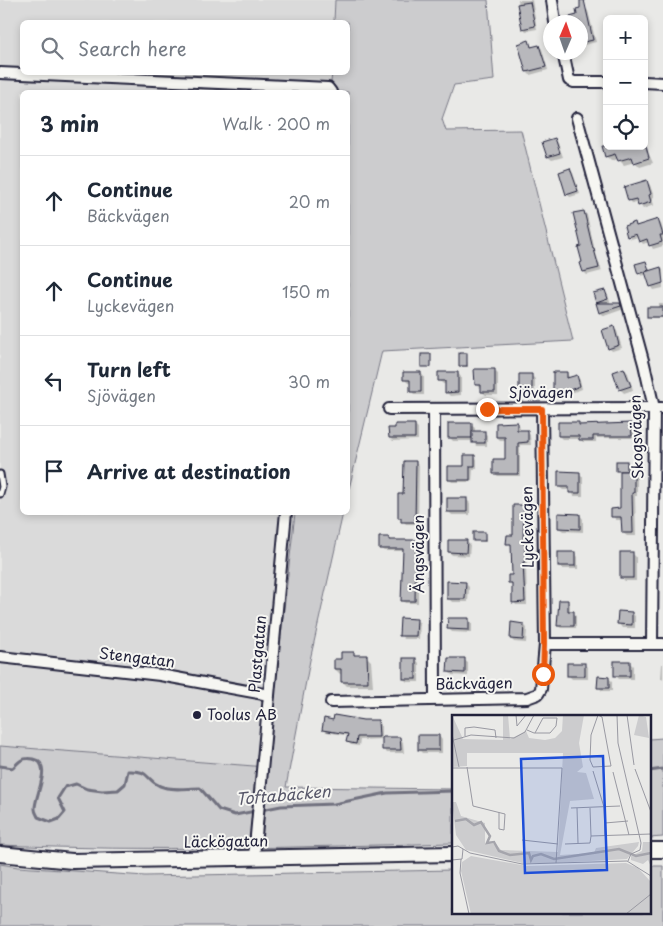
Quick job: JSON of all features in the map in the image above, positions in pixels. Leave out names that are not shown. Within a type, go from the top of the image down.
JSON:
[{"type":"main road","points":[[650,850],[663,850]]},
{"type":"main road","name":"Läckögatan","points":[[0,854],[72,861],[452,854]]},
{"type":"street","points":[[552,0],[555,15]]},
{"type":"street","points":[[564,60],[569,80],[574,82],[603,82]]},
{"type":"street","points":[[0,73],[20,74]]},
{"type":"street","points":[[44,75],[328,88],[330,90]]},
{"type":"street","points":[[648,82],[663,83]]},
{"type":"street","name":"Skogsvägen","points":[[578,118],[644,364],[658,408],[658,539],[652,644]]},
{"type":"street","name":"Sjövägen","points":[[389,409],[658,408]]},
{"type":"street","name":"Ängsvägen","points":[[434,409],[435,699]]},
{"type":"street","name":"Lyckevägen","points":[[542,409],[544,644]]},
{"type":"street","name":"Plastgatan","points":[[254,858],[286,515]]},
{"type":"street","points":[[544,644],[663,644]]},
{"type":"street","name":"Bäckvägen","points":[[331,702],[527,698],[533,696],[541,689],[544,644]]},
{"type":"street","name":"Stengatan","points":[[0,657],[160,675],[269,695]]},
{"type":"lane","points":[[0,474],[2,487],[0,494]]},
{"type":"shaded area","points":[[0,0],[335,0],[334,20],[20,20],[20,75],[332,75],[331,82],[335,90],[20,90],[20,515],[295,515],[266,767],[0,746]]},
{"type":"shaded area","points":[[335,0],[488,0],[494,80],[454,85],[442,119],[446,131],[521,130],[573,341],[382,351],[350,485],[350,90],[335,90],[331,82],[332,75],[350,75],[350,20],[334,20]]},
{"type":"shaded area","points":[[295,515],[343,515],[310,660],[286,787],[452,789],[452,843],[170,848],[0,845],[0,746],[266,767]]},
{"type":"shaded area","points":[[663,738],[663,837],[650,838],[650,739]]},
{"type":"shaded area","points":[[0,864],[18,867],[145,876],[452,870],[452,914],[650,914],[650,866],[663,866],[663,926],[0,926]]},
{"type":"building","points":[[580,0],[584,0],[587,15],[577,15],[576,9],[580,8]]},
{"type":"building","points":[[530,2],[535,26],[522,29],[517,4]]},
{"type":"building","points":[[588,18],[593,40],[588,41]]},
{"type":"building","points":[[529,40],[531,47],[539,45],[546,67],[526,72],[518,44]]},
{"type":"building","points":[[555,138],[560,153],[547,157],[542,142]]},
{"type":"building","points":[[603,150],[647,150],[649,158],[634,163],[632,157],[618,161],[615,154],[605,157]]},
{"type":"building","points":[[570,168],[578,191],[566,195],[559,172]]},
{"type":"building","points":[[647,180],[651,202],[638,206],[636,199],[628,201],[624,187]]},
{"type":"building","points":[[584,211],[599,268],[583,272],[578,247],[581,246],[573,213]]},
{"type":"building","points":[[658,219],[663,235],[660,235],[662,242],[649,246],[647,239],[639,242],[636,234],[627,237],[624,226],[635,222],[636,226]]},
{"type":"building","points":[[646,261],[649,270],[638,274],[635,264]]},
{"type":"building","points":[[661,267],[663,283],[650,287],[645,272]]},
{"type":"building","points":[[605,290],[608,299],[596,303],[593,293]]},
{"type":"building","points":[[596,303],[620,303],[621,306],[599,313]]},
{"type":"building","points":[[647,307],[663,307],[663,317],[647,317]]},
{"type":"building","points":[[614,326],[619,345],[608,349],[602,330]]},
{"type":"building","points":[[459,353],[467,353],[467,366],[459,366]]},
{"type":"building","points":[[421,354],[431,354],[431,367],[421,367]]},
{"type":"building","points":[[624,368],[631,386],[619,390],[613,372]]},
{"type":"building","points":[[474,369],[495,369],[495,392],[481,392],[481,385],[475,385]]},
{"type":"building","points":[[403,372],[421,372],[421,392],[410,392],[410,380],[403,380]]},
{"type":"building","points":[[438,372],[458,372],[458,392],[445,393],[445,381],[438,381]]},
{"type":"building","points":[[553,372],[567,372],[567,378],[577,375],[580,386],[567,391],[553,391]]},
{"type":"building","points":[[519,374],[532,374],[532,391],[519,392]]},
{"type":"building","points":[[517,422],[517,430],[528,430],[528,442],[518,443],[518,474],[493,474],[493,459],[505,459],[505,437],[496,437],[496,423]]},
{"type":"building","points":[[558,422],[579,422],[579,425],[631,423],[632,436],[593,436],[593,440],[579,440],[579,436],[558,436]]},
{"type":"building","points":[[448,423],[472,423],[472,438],[448,438]]},
{"type":"building","points":[[395,424],[415,424],[415,438],[389,438],[388,428],[395,428]]},
{"type":"building","points":[[472,431],[485,431],[485,443],[472,443]]},
{"type":"building","points":[[464,455],[475,455],[475,466],[470,466],[470,480],[448,480],[448,466],[464,466]]},
{"type":"building","points":[[404,461],[416,461],[415,522],[401,522],[401,518],[398,518],[398,494],[403,494]]},
{"type":"building","points":[[616,461],[627,461],[627,471],[616,471]]},
{"type":"building","points":[[558,471],[580,472],[580,493],[569,493],[569,487],[558,487]]},
{"type":"building","points":[[620,471],[634,471],[634,493],[632,493],[633,533],[622,533],[621,517],[611,517],[611,509],[620,508]]},
{"type":"building","points":[[447,498],[467,498],[467,512],[447,512]]},
{"type":"building","points":[[513,505],[524,505],[523,544],[525,544],[525,562],[523,562],[525,602],[512,603],[512,583],[508,583],[508,575],[512,575],[511,544],[506,544],[507,535],[513,535]]},
{"type":"building","points":[[558,513],[580,514],[580,529],[558,528]]},
{"type":"building","points":[[473,532],[485,532],[485,541],[473,541]]},
{"type":"building","points":[[379,537],[389,537],[389,540],[416,540],[415,601],[401,601],[403,549],[379,549]]},
{"type":"building","points":[[448,540],[467,540],[466,553],[448,552]]},
{"type":"building","points":[[558,552],[575,552],[575,566],[558,566]]},
{"type":"building","points":[[620,552],[633,552],[633,578],[620,578]]},
{"type":"building","points":[[447,581],[466,582],[465,599],[447,599]]},
{"type":"building","points":[[559,600],[568,600],[568,611],[574,611],[574,626],[557,626]]},
{"type":"building","points":[[618,611],[632,612],[632,625],[617,624]]},
{"type":"building","points":[[400,618],[417,619],[416,636],[399,636]]},
{"type":"building","points":[[448,618],[469,618],[469,630],[447,629]]},
{"type":"building","points":[[511,622],[524,624],[523,640],[510,639]]},
{"type":"building","points":[[341,652],[367,655],[368,682],[341,682],[341,669],[334,669],[334,659],[341,659]]},
{"type":"building","points":[[403,658],[416,658],[416,679],[403,679]]},
{"type":"building","points":[[448,658],[465,658],[465,673],[447,672]]},
{"type":"building","points":[[614,661],[630,661],[630,676],[614,676]]},
{"type":"building","points":[[567,663],[585,663],[585,676],[567,676]]},
{"type":"building","points":[[598,676],[609,677],[609,688],[597,688]]},
{"type":"building","points":[[334,715],[363,720],[378,720],[379,737],[357,737],[356,744],[346,742],[348,734],[322,730],[324,718],[333,720]]},
{"type":"building","points":[[418,735],[439,735],[439,750],[418,750]]},
{"type":"building","points":[[382,737],[400,737],[401,750],[382,750]]},
{"type":"waterway","name":"Toftabäcken","points":[[0,766],[13,768],[24,759],[33,759],[39,762],[43,773],[35,810],[38,817],[51,822],[59,819],[65,812],[58,798],[65,787],[76,784],[87,789],[102,791],[118,790],[125,784],[128,771],[141,772],[155,784],[165,788],[200,788],[219,810],[235,815],[281,806],[334,804],[387,793],[452,791]]},
{"type":"waterway","name":"Toftabäcken","points":[[650,771],[663,769]]},
{"type":"place","name":"Toolus AB","points":[[197,715]]},
{"type":"route","points":[[487,409],[542,409],[543,674]]}]
